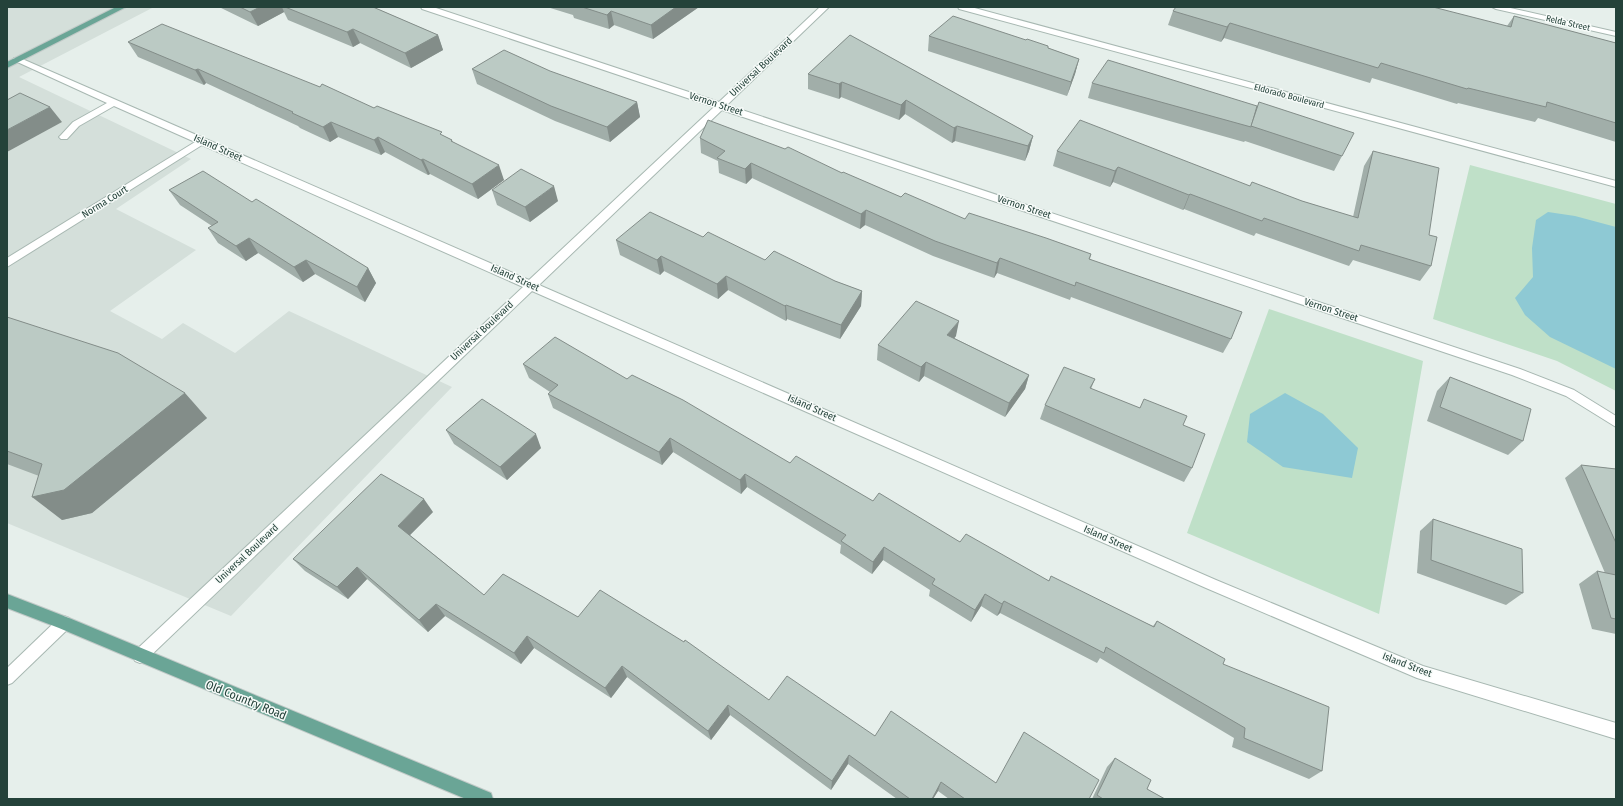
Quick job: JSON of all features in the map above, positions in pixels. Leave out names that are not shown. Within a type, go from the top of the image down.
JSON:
[{"type":"main road","points":[[7,65],[122,7]]},
{"type":"main road","name":"Old Country Road","points":[[7,601],[64,623],[485,799]]},
{"type":"street","name":"Vernon Street","points":[[425,7],[1516,372],[1570,393],[1616,422]]},
{"type":"street","name":"Universal Boulevard","points":[[140,656],[825,7]]},
{"type":"street","name":"Eldorado Boulevard","points":[[962,7],[1616,184]]},
{"type":"street","name":"Relda Street","points":[[1496,7],[1616,34]]},
{"type":"street","name":"Island Street","points":[[17,60],[531,284],[1211,584],[1422,673],[1616,730]]},
{"type":"street","points":[[64,137],[76,124],[114,102]]},
{"type":"street","name":"Norma Court","points":[[7,263],[202,141]]},
{"type":"street","points":[[7,678],[64,623]]},
{"type":"shaded area","points":[[7,7],[154,7],[19,77],[191,159],[116,209],[196,250],[110,311],[162,339],[183,323],[235,353],[289,311],[452,387],[231,616],[7,523]]},
{"type":"green space","points":[[1470,165],[1616,204],[1616,391],[1557,361],[1433,319]]},
{"type":"green space","points":[[1269,309],[1423,361],[1379,614],[1187,533]]},
{"type":"water","points":[[1548,212],[1575,216],[1616,227],[1616,369],[1550,337],[1525,315],[1515,298],[1533,277],[1532,248],[1536,220]]},
{"type":"water","points":[[1285,393],[1323,414],[1358,448],[1352,478],[1283,467],[1247,442],[1250,414]]},
{"type":"building","points":[[240,7],[260,7],[250,12]]},
{"type":"building","points":[[285,7],[373,7],[438,35],[405,53],[353,29],[347,32]]},
{"type":"building","points":[[582,7],[676,7],[651,25],[611,11],[607,15]]},
{"type":"building","points":[[1176,7],[1433,7],[1511,27],[1514,16],[1616,43],[1616,123],[1547,102],[1546,107],[1467,89],[1381,63],[1378,68],[1230,23],[1227,27],[1173,11]]},
{"type":"building","points":[[953,16],[1048,46],[1048,48],[1079,59],[1071,82],[929,36]]},
{"type":"building","points":[[162,24],[320,87],[322,84],[374,108],[377,106],[442,132],[440,134],[452,140],[451,141],[499,165],[472,184],[423,159],[421,160],[378,137],[374,140],[331,122],[323,127],[198,69],[195,70],[128,42]]},
{"type":"building","points":[[850,35],[1033,136],[1028,146],[957,126],[954,128],[906,100],[901,105],[842,82],[839,84],[808,74]]},
{"type":"building","points":[[504,50],[550,71],[637,102],[607,127],[551,106],[472,69]]},
{"type":"building","points":[[1108,60],[1257,106],[1251,127],[1092,83]]},
{"type":"building","points":[[20,93],[50,107],[7,130],[7,100]]},
{"type":"building","points":[[1259,102],[1354,133],[1342,156],[1251,126]]},
{"type":"building","points":[[708,120],[785,149],[788,147],[842,173],[843,172],[901,197],[905,193],[965,219],[969,213],[1046,238],[1091,254],[1089,259],[1242,312],[1231,339],[1076,282],[1075,286],[1000,258],[997,263],[935,241],[866,210],[861,214],[751,163],[745,169],[717,158],[725,151],[700,138]]},
{"type":"building","points":[[1080,120],[1250,186],[1252,182],[1302,201],[1358,218],[1373,151],[1439,168],[1429,235],[1437,237],[1431,266],[1361,245],[1359,251],[1264,218],[1262,221],[1190,194],[1189,195],[1118,167],[1115,171],[1057,151]]},
{"type":"building","points":[[521,169],[554,186],[525,207],[492,190]]},
{"type":"building","points":[[203,171],[252,202],[256,199],[368,268],[357,287],[306,260],[294,267],[249,238],[236,246],[208,228],[218,222],[169,190]]},
{"type":"building","points":[[650,212],[703,237],[708,232],[765,260],[774,251],[835,281],[862,291],[841,325],[786,305],[785,306],[726,276],[717,284],[661,256],[657,260],[616,240]]},
{"type":"building","points":[[916,301],[959,321],[947,335],[1029,375],[1009,403],[926,362],[921,367],[878,345]]},
{"type":"building","points":[[7,317],[118,353],[185,393],[64,490],[32,497],[42,464],[7,451]]},
{"type":"building","points":[[555,337],[627,379],[632,375],[683,400],[790,463],[796,456],[873,501],[879,493],[960,542],[966,534],[1049,581],[1051,576],[1154,627],[1157,621],[1225,659],[1223,664],[1329,707],[1322,771],[1244,738],[1245,728],[1106,647],[1104,653],[1004,601],[1002,604],[985,594],[975,610],[932,584],[935,579],[884,547],[873,562],[841,541],[846,535],[745,474],[740,480],[670,438],[659,452],[548,394],[558,385],[523,364]]},
{"type":"building","points":[[1064,367],[1095,379],[1090,388],[1140,408],[1144,399],[1187,416],[1183,425],[1205,434],[1192,468],[1045,405]]},
{"type":"building","points":[[1450,377],[1531,409],[1523,441],[1440,407]]},
{"type":"building","points":[[482,399],[536,434],[500,467],[446,430]]},
{"type":"building","points":[[1581,465],[1616,469],[1616,543]]},
{"type":"building","points":[[381,474],[424,499],[398,526],[484,595],[503,574],[578,617],[600,590],[684,642],[685,640],[769,700],[787,676],[875,736],[891,711],[996,783],[1024,732],[1099,780],[1089,799],[965,799],[941,782],[932,799],[910,799],[849,755],[832,781],[728,705],[708,731],[622,666],[605,688],[527,636],[514,653],[436,604],[419,620],[357,567],[337,587],[293,559]]},
{"type":"building","points":[[1433,519],[1522,549],[1523,593],[1431,560]]},
{"type":"building","points":[[1597,571],[1616,575],[1616,619],[1611,618]]},
{"type":"building","points":[[1115,758],[1151,780],[1147,789],[1165,799],[1103,799],[1097,795]]}]
